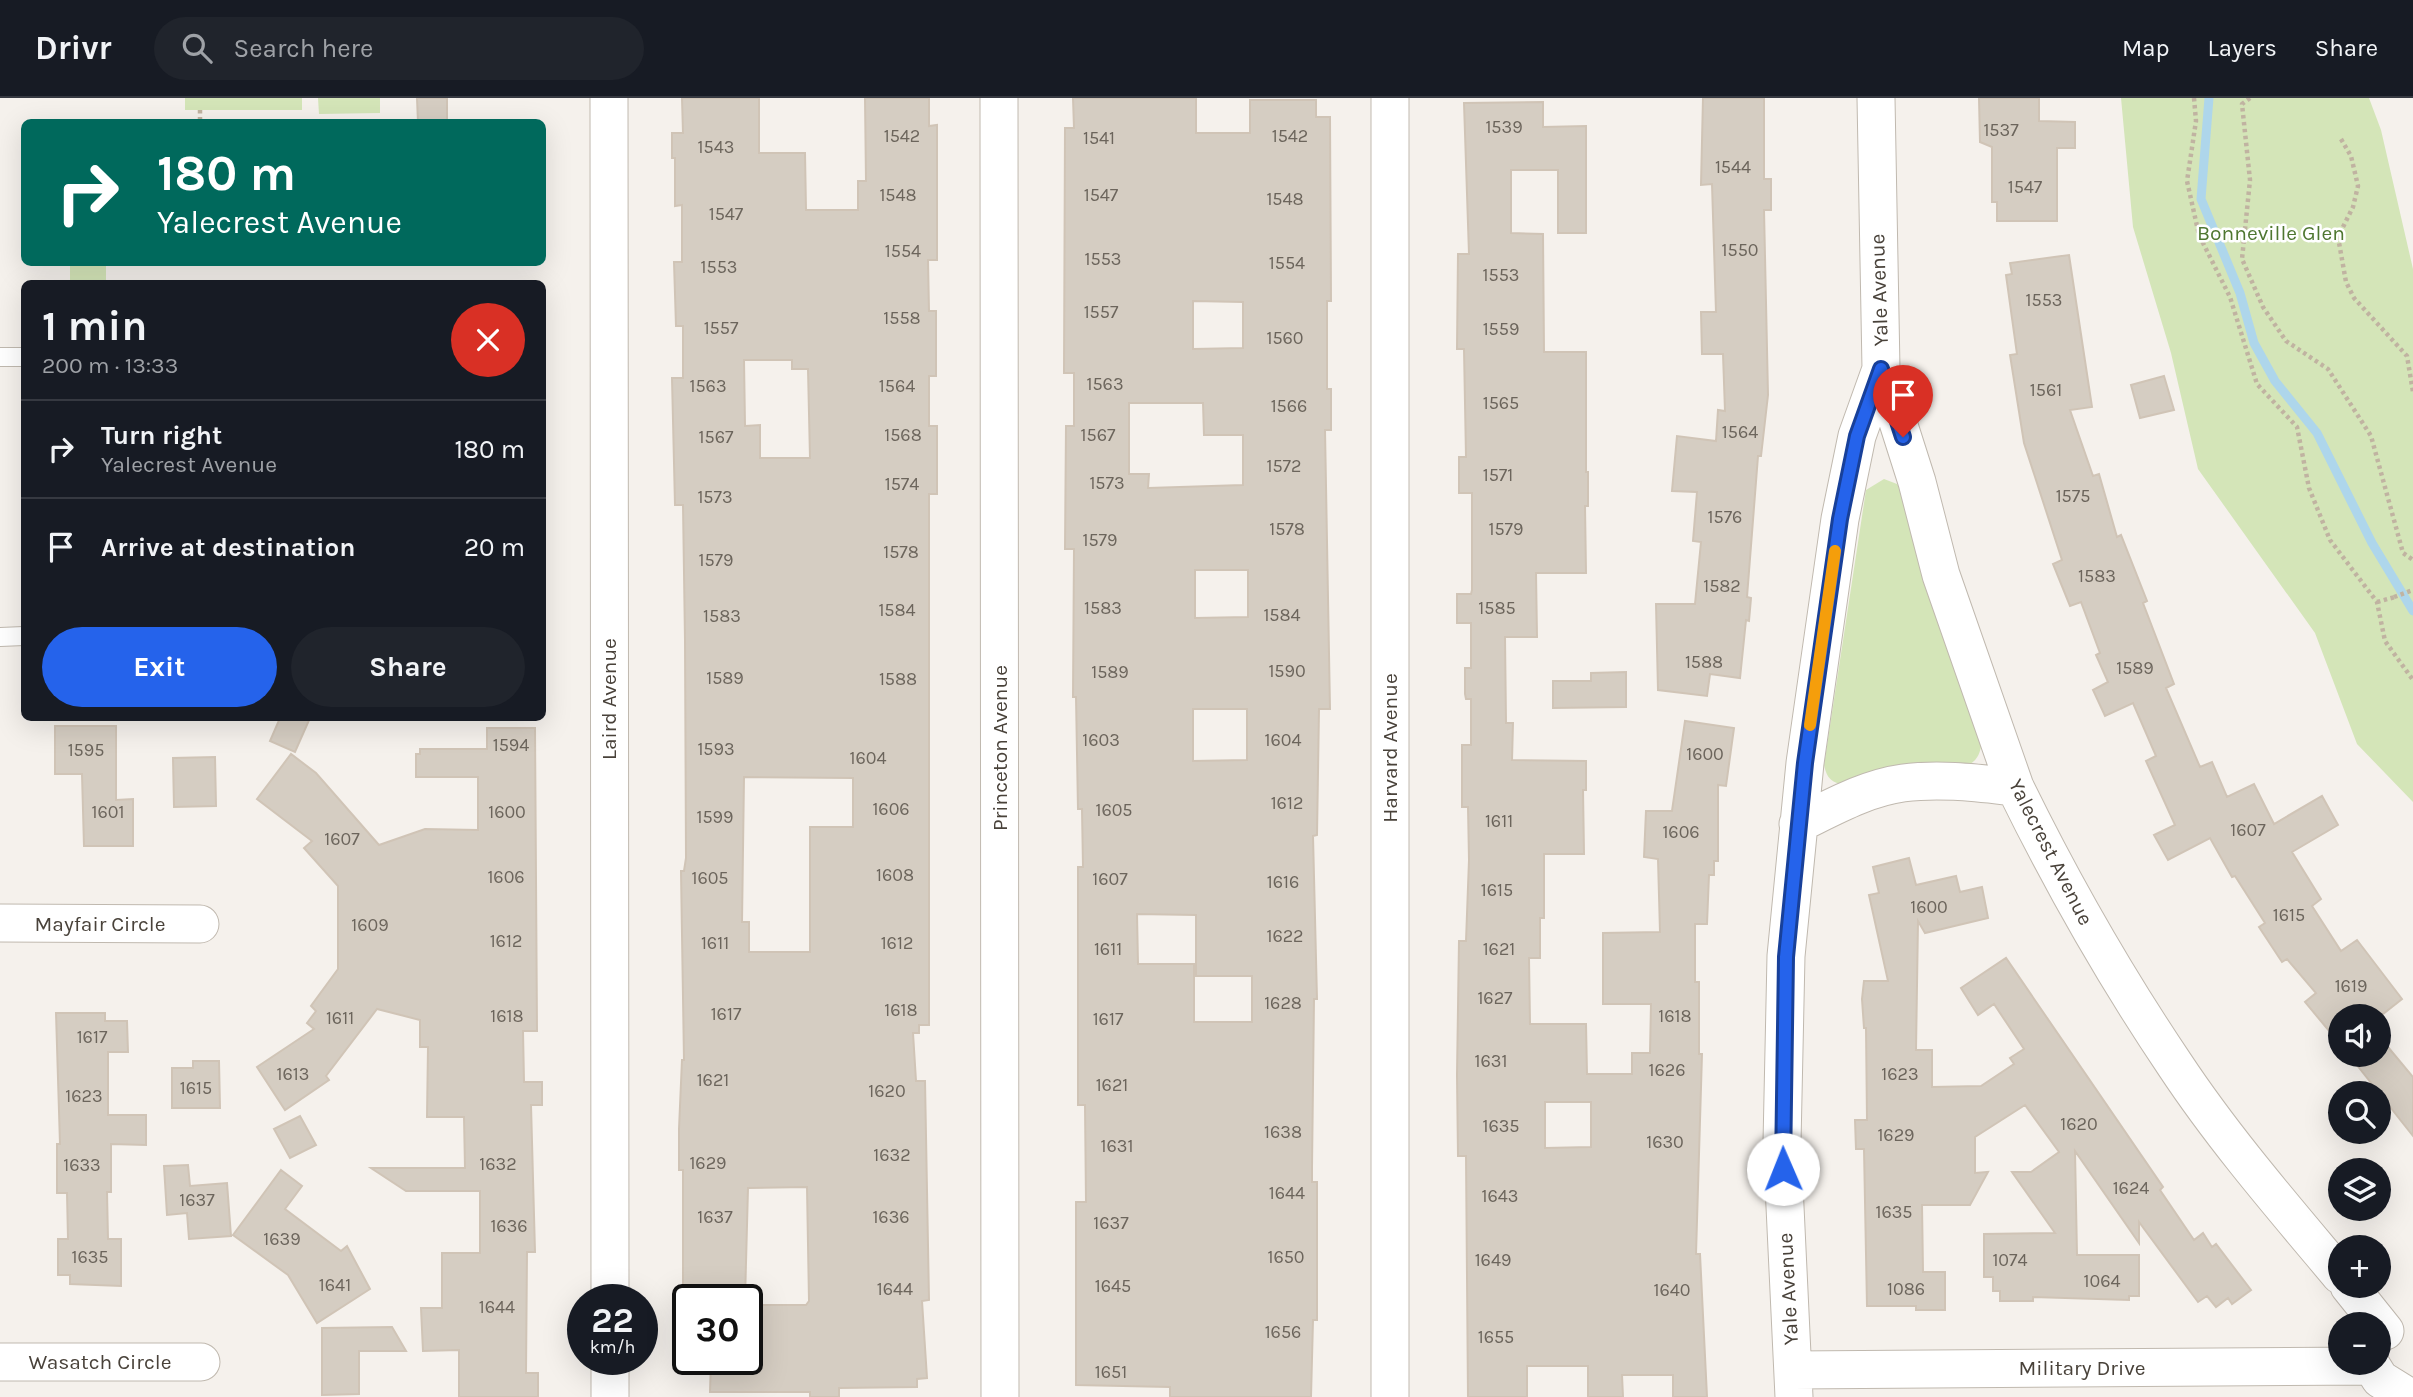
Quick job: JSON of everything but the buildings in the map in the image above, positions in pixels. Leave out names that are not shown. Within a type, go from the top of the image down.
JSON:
[{"type":"street","name":"Laird Avenue","points":[[609,98],[610,1284]]},
{"type":"street","name":"Princeton Avenue","points":[[999,98],[1000,1397]]},
{"type":"street","name":"Harvard Avenue","points":[[1390,98],[1390,1397]]},
{"type":"street","name":"Yale Avenue","points":[[1794,1384],[1782,1143],[1786,957],[1798,824],[1840,519],[1857,436],[1881,369],[1876,98]]},
{"type":"street","name":"Yalecrest Avenue","points":[[1881,369],[1917,482],[1941,575],[2015,787],[2081,914],[2176,1067],[2238,1151],[2328,1260]]},
{"type":"street","points":[[1798,824],[1849,799],[1900,783],[1933,780],[2015,787]]},
{"type":"street","name":"Mayfair Circle","points":[[0,923],[200,924]]},
{"type":"street","name":"Military Drive","points":[[1794,1384],[2328,1350]]},
{"type":"street","name":"Wasatch Circle","points":[[0,1362],[201,1362]]},
{"type":"street","points":[[610,1375],[610,1397]]},
{"type":"street","points":[[2380,1375],[2380,1379],[2409,1397]]},
{"type":"lane","points":[[0,357],[21,357]]},
{"type":"lane","points":[[0,637],[21,636]]},
{"type":"path","points":[[2194,98],[2196,121],[2187,181],[2199,235],[2230,297],[2257,384],[2297,427],[2309,488],[2330,540],[2377,602],[2385,641],[2413,680]]},
{"type":"path","points":[[2250,98],[2242,104],[2250,180],[2242,259],[2263,307],[2286,341],[2328,369],[2371,436],[2403,553],[2413,560]]},
{"type":"path","points":[[200,110],[200,119]]},
{"type":"path","points":[[2341,139],[2351,156],[2358,186],[2353,207],[2338,237],[2346,282],[2354,298],[2407,356],[2413,392]]},
{"type":"path","points":[[2377,602],[2413,590]]},
{"type":"green space","points":[[185,98],[302,98],[302,110],[185,110]]},
{"type":"green space","points":[[318,98],[380,98],[380,113],[319,114]]},
{"type":"green space","name":"Bonneville Glen","points":[[2121,98],[2369,98],[2381,130],[2413,269],[2413,802],[2357,744],[2315,633],[2198,469],[2171,353],[2133,227]]},
{"type":"green space","points":[[70,266],[106,266],[106,280],[70,280]]},
{"type":"green space","points":[[1884,479],[1897,484],[1905,495],[1925,585],[1982,741],[1977,757],[1964,767],[1846,785],[1831,780],[1824,765],[1866,490]]},
{"type":"waterway","points":[[2209,98],[2201,199],[2240,293],[2254,343],[2275,381],[2317,433],[2372,543],[2413,611]]},
{"type":"slow traffic","points":[[1810,725],[1835,551]]},
{"type":"route","points":[[1783,1169],[1786,957],[1805,763],[1840,519],[1857,436],[1881,369],[1903,437]]}]
